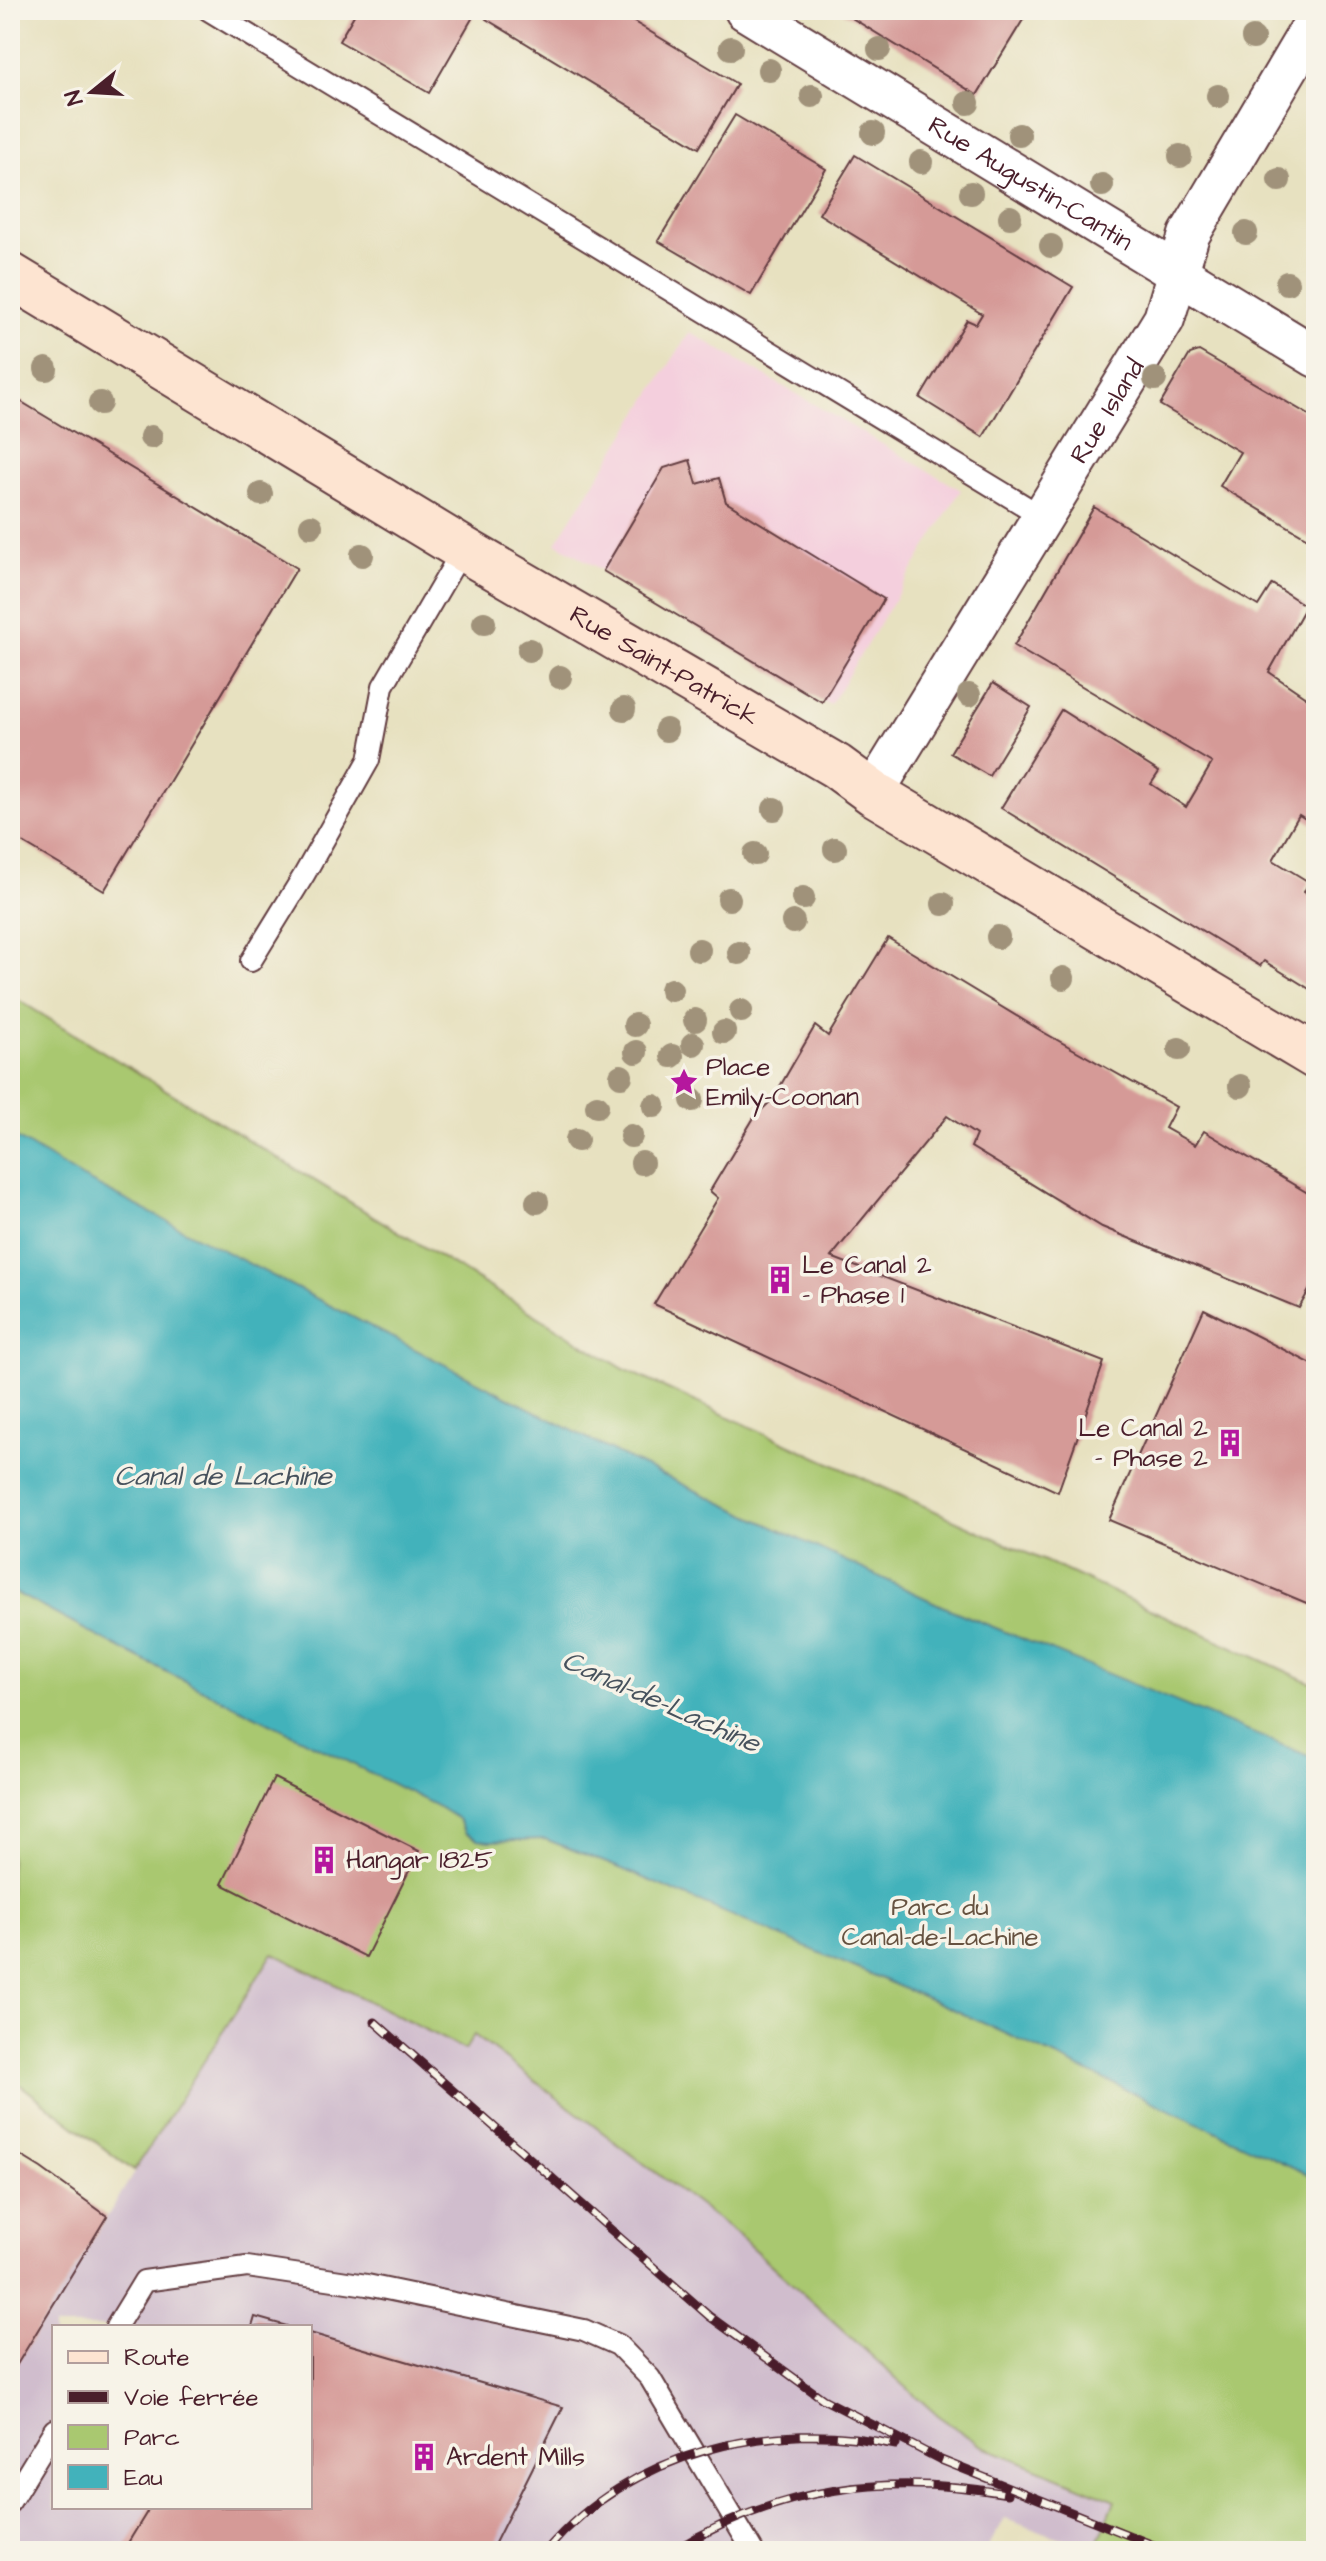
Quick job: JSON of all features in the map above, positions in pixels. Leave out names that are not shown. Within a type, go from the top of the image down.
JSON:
[{"type":"main road","name":"Rue Saint-Patrick","points":[[10,275],[463,549],[836,766],[873,793],[1316,1057]]},
{"type":"street","name":"Rue Augustin-Cantin","points":[[745,10],[1316,357]]},
{"type":"street","name":"Rue Island","points":[[873,793],[1164,319],[1189,235],[1316,20]]},
{"type":"lane","points":[[208,10],[1043,517]]},
{"type":"lane","points":[[251,961],[369,760],[383,686],[463,549]]},
{"type":"lane","points":[[117,2325],[144,2281],[247,2267],[367,2285],[584,2330],[618,2345],[650,2378],[753,2551]]},
{"type":"lane","points":[[10,2502],[52,2433]]},
{"type":"shaded area","points":[[690,332],[961,490],[830,705],[556,543]]},
{"type":"shaded area","points":[[272,1953],[465,2049],[474,2035],[738,2235],[937,2415],[1115,2500],[1095,2550],[1005,2519],[985,2551],[10,2551],[10,2376]]},
{"type":"green space","name":"Parc du Canal-de-Lachine","points":[[10,995],[624,1369],[1316,1685],[1316,2551],[1095,2551],[1115,2500],[980,2445],[937,2415],[738,2235],[474,2035],[465,2050],[273,1953],[134,2171],[10,2077]]},
{"type":"water","name":"Canal de Lachine","points":[[10,1134],[83,1178],[618,1454],[942,1606],[1316,1759],[1316,2178],[957,2011],[622,1869],[545,1839],[478,1839],[466,1833],[458,1819],[439,1807],[127,1652],[10,1590]]},
{"type":"building","points":[[357,10],[477,10],[429,93],[339,41]]},
{"type":"building","points":[[491,10],[614,10],[737,84],[699,148],[486,19]]},
{"type":"building","points":[[839,10],[1029,10],[977,95]]},
{"type":"building","points":[[735,115],[826,169],[751,295],[658,241]]},
{"type":"building","points":[[855,155],[1073,287],[983,437],[920,398],[967,320],[976,324],[982,314],[819,214]]},
{"type":"building","points":[[1199,351],[1316,419],[1316,543],[1220,486],[1240,452],[1160,405],[1190,354]]},
{"type":"building","points":[[10,395],[297,568],[104,891],[10,835]]},
{"type":"building","points":[[690,460],[697,484],[719,478],[726,502],[884,599],[822,702],[603,571],[664,468]]},
{"type":"building","points":[[1094,507],[1258,606],[1272,584],[1306,606],[1269,672],[1316,704],[1316,823],[1299,815],[1273,860],[1309,882],[1304,892],[1316,898],[1316,993],[1264,961],[1260,966],[1001,808],[1061,710],[1159,772],[1151,784],[1186,807],[1212,763],[1014,646]]},
{"type":"building","points":[[993,683],[1031,707],[989,776],[950,753]]},
{"type":"building","points":[[888,938],[1043,1032],[1176,1107],[1165,1128],[1195,1145],[1204,1131],[1316,1198],[1316,1278],[1299,1308],[1102,1227],[971,1147],[976,1135],[947,1116],[831,1257],[1104,1362],[1058,1492],[654,1304],[718,1198],[710,1191],[755,1116],[772,1100],[815,1026],[828,1036]]},
{"type":"building","name":"Le Canal 2 - Phase 2","points":[[1204,1309],[1316,1366],[1316,1607],[1109,1520]]},
{"type":"building","name":"Hangar 1825","points":[[274,1778],[419,1851],[366,1957],[222,1884]]},
{"type":"building","points":[[10,2149],[107,2216],[10,2376]]},
{"type":"building","points":[[255,2317],[283,2325],[253,2325]]},
{"type":"building","name":"Ardent Mills","points":[[312,2334],[563,2407],[491,2551],[123,2551],[149,2509],[312,2509]]},
{"type":"railway","points":[[375,2022],[709,2316],[823,2399],[941,2460],[1168,2551]]},
{"type":"railway","points":[[546,2551],[580,2517],[618,2489],[661,2467],[706,2450],[753,2440],[801,2436],[849,2437],[896,2445]]},
{"type":"railway","points":[[673,2551],[753,2512],[835,2490],[920,2485],[1008,2494]]},
{"type":"place","name":"Place Emily-Coonan","points":[[684,1082]]},
{"type":"place","name":"Le Canal 2 - Phase 1","points":[[780,1280]]},
{"type":"place","name":"Le Canal 2 - Phase 2","points":[[1230,1443]]},
{"type":"place","name":"Hangar 1825","points":[[324,1860]]},
{"type":"place","name":"Ardent Mills","points":[[424,2457]]},
{"type":"water label","name":"Canal-de-Lachine","points":[[661,1702]]}]
